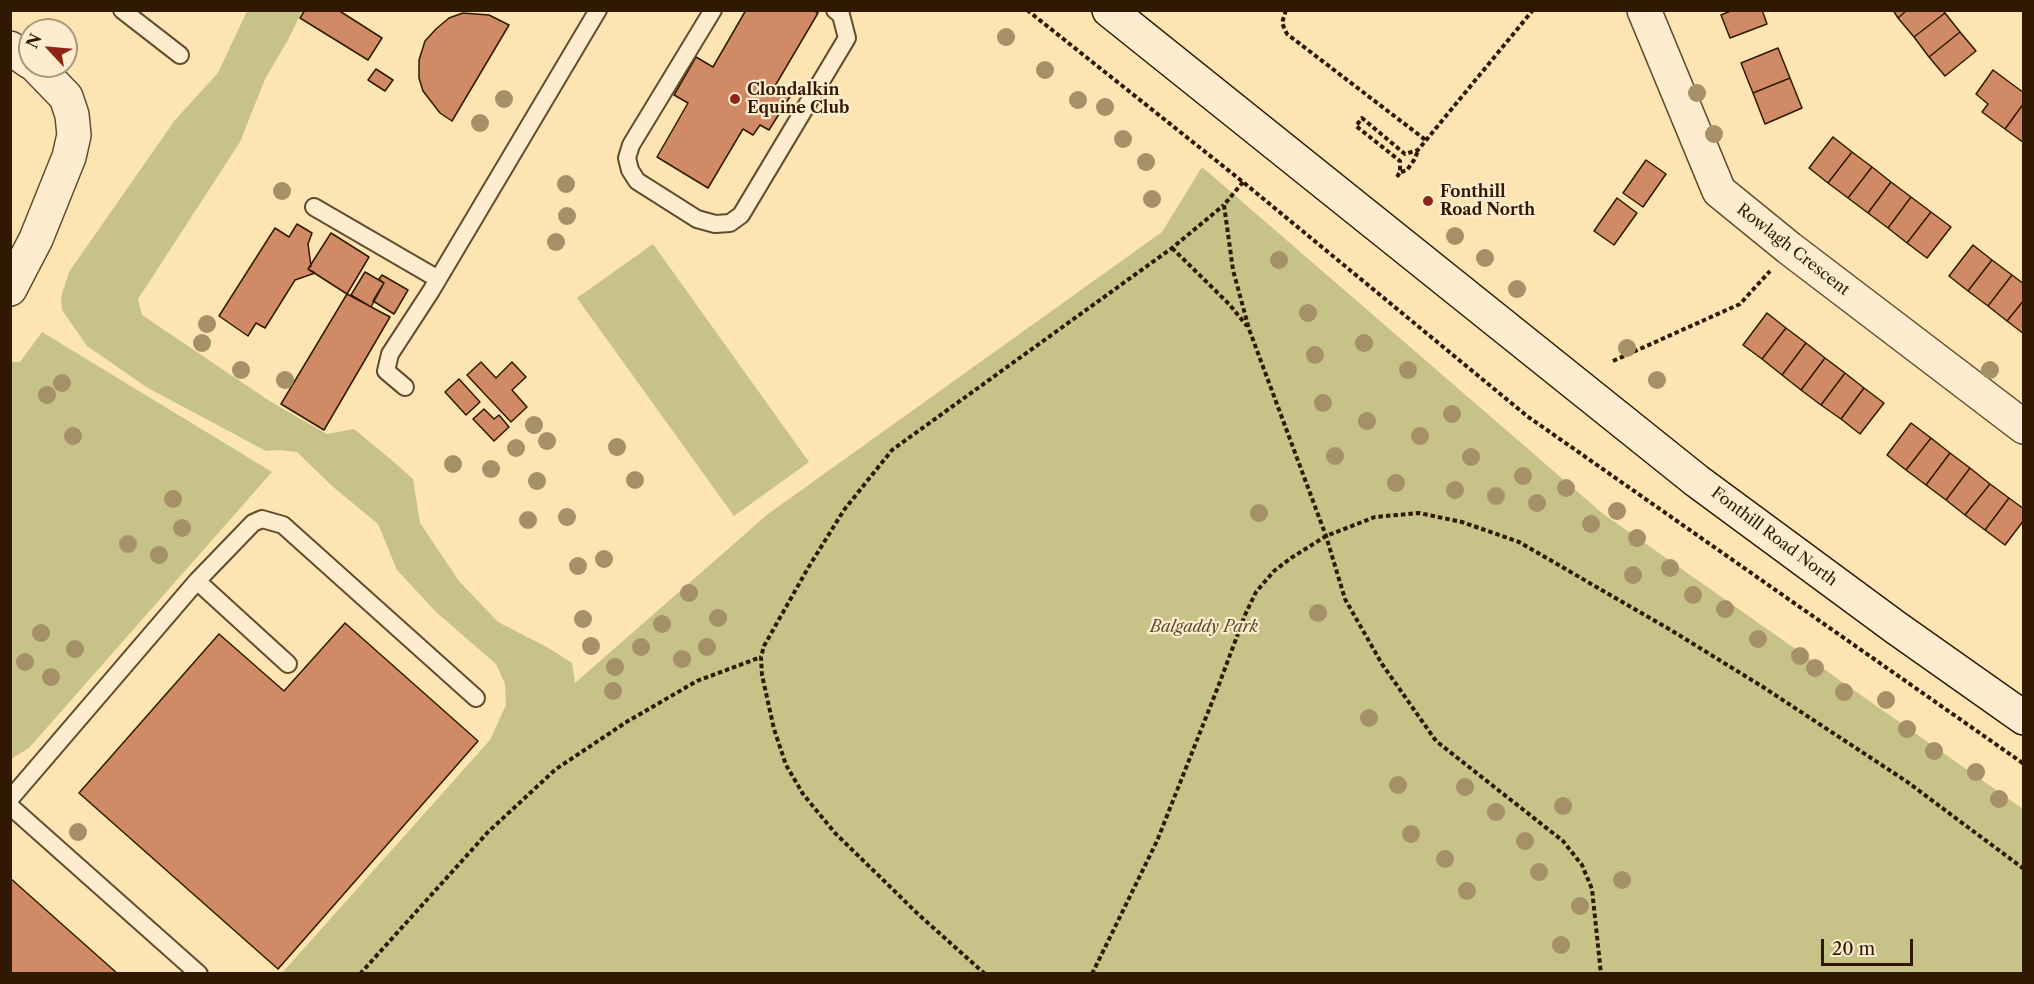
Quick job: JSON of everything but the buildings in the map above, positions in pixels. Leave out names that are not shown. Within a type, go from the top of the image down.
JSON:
[{"type":"main road","name":"Fonthill Road North","points":[[1109,10],[1697,481],[1895,627],[2024,718]]},
{"type":"main road","name":"Rowlagh Crescent","points":[[1644,10],[1719,191],[2024,427]]},
{"type":"main road","points":[[10,289],[36,239],[69,157],[74,135],[72,115],[66,97],[49,78]]},
{"type":"lane","points":[[122,10],[180,55]]},
{"type":"lane","points":[[405,387],[386,371],[390,354],[438,279],[598,10]]},
{"type":"lane","points":[[712,11],[631,144],[627,158],[630,170],[637,181],[698,219],[715,224],[730,223],[741,215],[847,39],[841,15],[835,10]]},
{"type":"lane","points":[[314,207],[438,279]]},
{"type":"lane","points":[[10,799],[197,581],[253,523],[262,519],[283,525],[476,698]]},
{"type":"lane","points":[[197,581],[288,664]]},
{"type":"lane","points":[[10,806],[199,974]]},
{"type":"path","points":[[1027,10],[1243,182],[1527,416],[2024,764]]},
{"type":"path","points":[[1286,10],[1282,23],[1287,34],[1427,141]]},
{"type":"path","points":[[1400,172],[1407,170],[1418,150],[1533,10]]},
{"type":"path","points":[[1397,177],[1400,172],[1400,161],[1356,126],[1362,118],[1405,154],[1418,150]]},
{"type":"path","points":[[985,974],[918,914],[835,833],[803,794],[786,765],[774,729],[762,675],[761,657],[764,646],[838,520],[892,450],[1172,248],[1224,205],[1243,182]]},
{"type":"path","points":[[1224,205],[1233,270],[1249,328],[1326,536],[1345,599],[1382,664],[1436,741],[1563,841],[1582,865],[1592,889],[1601,974]]},
{"type":"path","points":[[1172,248],[1229,304],[1249,328]]},
{"type":"path","points":[[1613,361],[1740,304],[1774,266]]},
{"type":"path","points":[[1092,974],[1156,841],[1256,592],[1274,571],[1291,558],[1326,536],[1375,517],[1419,513],[1462,522],[1519,542],[1645,614],[1762,687],[1906,781],[2024,869]]},
{"type":"path","points":[[360,974],[488,832],[556,769],[628,721],[697,681],[761,657]]},
{"type":"green space","name":"Balgaddy Park","points":[[247,11],[302,11],[265,79],[240,142],[138,299],[142,315],[271,402],[327,434],[354,429],[394,462],[413,479],[420,523],[459,581],[498,622],[572,663],[575,683],[768,514],[1162,232],[1202,167],[1602,513],[2023,809],[2023,973],[282,973],[490,740],[506,705],[505,684],[496,664],[436,612],[397,570],[378,524],[332,486],[297,452],[266,451],[148,388],[87,346],[62,310],[61,297],[69,272],[175,120],[218,73]]},
{"type":"green space","points":[[653,244],[809,462],[734,516],[577,298]]},
{"type":"green space","points":[[42,332],[272,472],[29,748],[11,759],[11,362],[20,362]]},
{"type":"place","name":"Clondalkin Equine Club","points":[[735,99]]},
{"type":"place","name":"Fonthill Road North","points":[[1428,201]]}]
